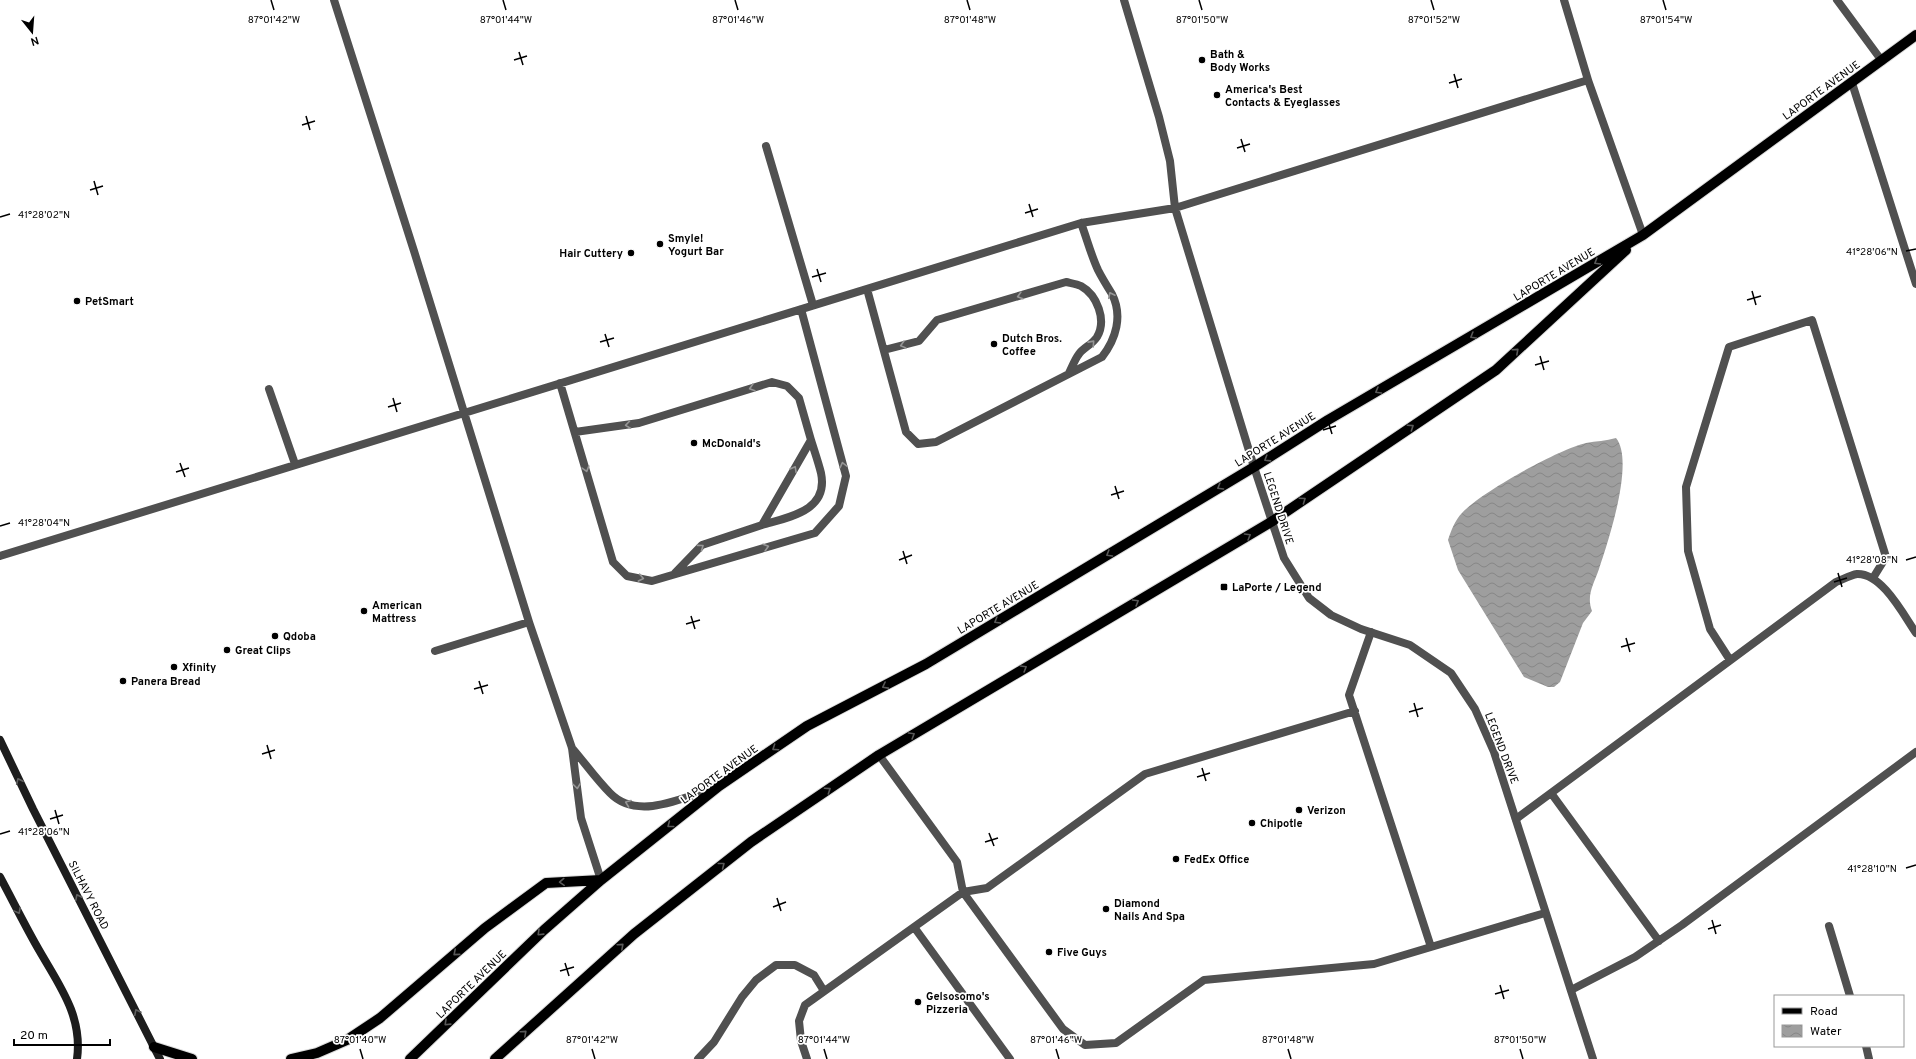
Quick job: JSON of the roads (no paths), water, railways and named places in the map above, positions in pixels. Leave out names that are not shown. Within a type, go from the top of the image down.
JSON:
[{"type":"main road","name":"LAPORTE AVENUE","points":[[410,1059],[544,930],[601,880],[719,786],[807,726],[926,664],[1254,467],[1328,420],[1643,235],[1916,35]]},
{"type":"main road","name":"LAPORTE AVENUE","points":[[495,1059],[634,934],[738,851],[879,755],[1271,522],[1496,370],[1643,235]]},
{"type":"main road","points":[[291,1059],[317,1053],[335,1045],[380,1018],[485,928],[546,883],[601,880]]},
{"type":"main road","points":[[154,1047],[192,1059]]},
{"type":"street","points":[[334,0],[414,251],[529,622],[572,748],[581,818],[601,880]]},
{"type":"street","name":"LEGEND DRIVE","points":[[1124,0],[1159,117],[1170,161],[1175,208],[1271,522],[1284,558],[1309,598],[1331,615],[1371,632],[1410,645],[1451,673],[1478,716],[1494,752],[1593,1059]]},
{"type":"street","points":[[1564,0],[1588,80],[1643,235]]},
{"type":"street","points":[[1837,0],[1882,61]]},
{"type":"street","points":[[0,556],[560,382],[1081,223],[1175,208],[1588,80]]},
{"type":"street","points":[[1852,83],[1916,284]]},
{"type":"street","points":[[766,146],[813,305]]},
{"type":"street","points":[[867,289],[906,432],[918,444],[936,442],[1102,357],[1111,346],[1116,333],[1117,307],[1112,294],[1097,268],[1081,223]]},
{"type":"street","points":[[884,350],[918,341],[936,320],[1066,282],[1080,285],[1090,294],[1098,307],[1101,320],[1098,336],[1091,346],[1079,353],[1069,373]]},
{"type":"street","points":[[560,382],[613,562],[628,576],[652,580],[815,533],[839,506],[846,476],[801,309]]},
{"type":"street","points":[[1730,660],[1710,629],[1688,551],[1686,487],[1729,347],[1812,320],[1886,557],[1873,578]]},
{"type":"street","points":[[575,432],[639,424],[772,382],[787,386],[799,398],[821,474],[821,490],[814,504],[795,516],[762,525],[702,545],[674,574]]},
{"type":"street","points":[[269,389],[295,464]]},
{"type":"street","points":[[762,525],[811,440]]},
{"type":"street","points":[[1516,819],[1836,582],[1856,574],[1873,578],[1883,587],[1916,633]]},
{"type":"street","points":[[435,651],[529,622]]},
{"type":"street","points":[[1371,632],[1349,695],[1430,947]]},
{"type":"street","points":[[807,1059],[799,1021],[805,1005],[963,892],[987,888],[1145,774],[1355,711]]},
{"type":"street","name":"SILHAVY ROAD","points":[[0,740],[33,809],[160,1059]]},
{"type":"street","points":[[572,748],[611,794],[630,805],[660,806],[719,786]]},
{"type":"street","points":[[1571,990],[1635,957],[1659,941],[1916,752]]},
{"type":"street","points":[[879,755],[957,862],[963,892],[1063,1029],[1085,1045],[1116,1043],[1204,980],[1374,964],[1545,913]]},
{"type":"street","points":[[1551,792],[1659,941]]},
{"type":"street","points":[[0,877],[38,949],[64,991],[74,1013],[78,1031],[77,1059]]},
{"type":"street","points":[[1829,926],[1850,995]]},
{"type":"street","points":[[914,927],[1010,1059]]},
{"type":"street","points":[[698,1059],[714,1042],[742,997],[756,980],[776,965],[795,965],[814,975],[824,991]]},
{"type":"street","points":[[1866,1047],[1870,1059]]},
{"type":"water","points":[[1616,438],[1621,449],[1623,464],[1621,482],[1613,522],[1603,557],[1591,590],[1590,605],[1592,611],[1583,623],[1560,682],[1554,687],[1548,687],[1524,677],[1458,570],[1448,540],[1455,522],[1462,513],[1471,504],[1485,494],[1521,473],[1574,447],[1586,443]]},
{"type":"place","name":"Bath & Body Works","points":[[1202,60]]},
{"type":"place","name":"America's Best Contacts & Eyeglasses","points":[[1217,95]]},
{"type":"place","name":"Smyle! Yogurt Bar","points":[[660,244]]},
{"type":"place","name":"Hair Cuttery","points":[[631,253]]},
{"type":"place","name":"PetSmart","points":[[77,301]]},
{"type":"place","name":"Dutch Bros. Coffee","points":[[994,344]]},
{"type":"place","name":"McDonald's","points":[[694,443]]},
{"type":"place","name":"LaPorte / Legend","points":[[1224,587]]},
{"type":"place","name":"American Mattress","points":[[364,611]]},
{"type":"place","name":"Qdoba","points":[[275,636]]},
{"type":"place","name":"Great Clips","points":[[227,650]]},
{"type":"place","name":"Xfinity","points":[[174,667]]},
{"type":"place","name":"Panera Bread","points":[[123,681]]},
{"type":"place","name":"Verizon","points":[[1299,810]]},
{"type":"place","name":"Chipotle","points":[[1252,823]]},
{"type":"place","name":"FedEx Office","points":[[1176,859]]},
{"type":"place","name":"Diamond Nails And Spa","points":[[1106,909]]},
{"type":"place","name":"Five Guys","points":[[1049,952]]},
{"type":"place","name":"Gelsosomo's Pizzeria","points":[[918,1002]]}]
